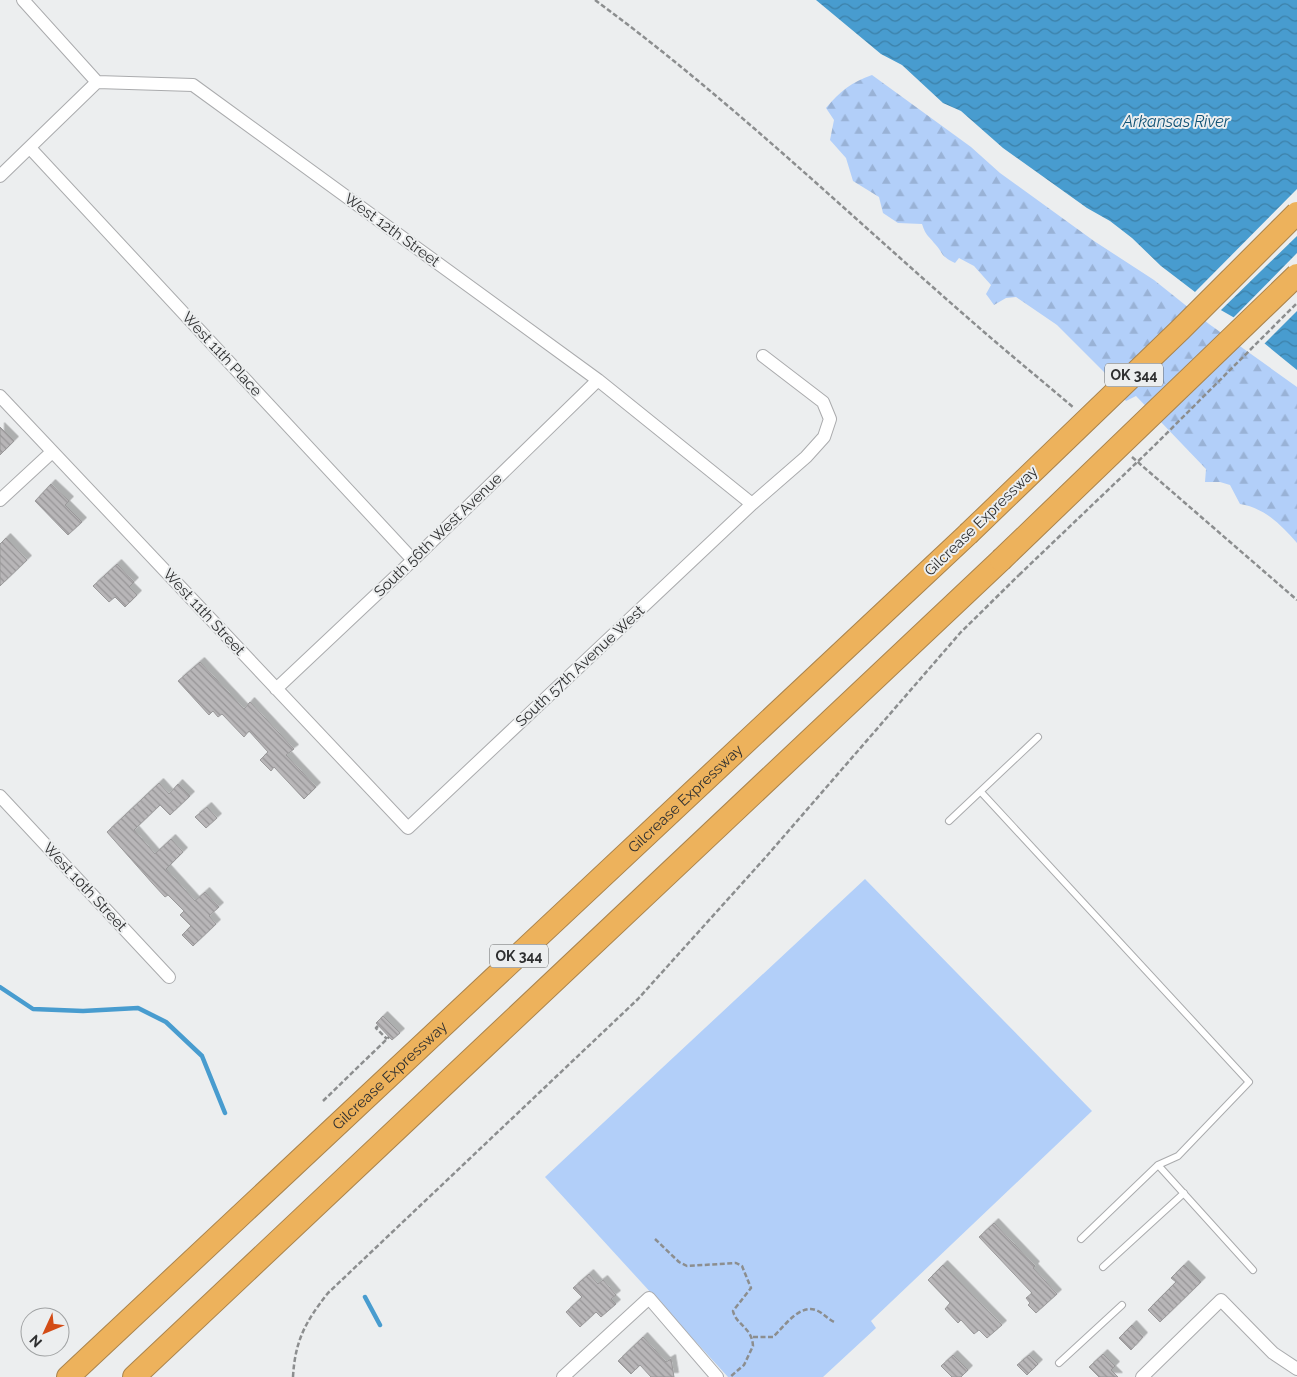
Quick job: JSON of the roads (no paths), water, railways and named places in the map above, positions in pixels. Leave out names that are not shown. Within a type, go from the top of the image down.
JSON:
[{"type":"highway","name":"Gilcrease Expressway","points":[[68,1377],[968,534],[1181,329],[1297,213]]},
{"type":"highway","name":"OK 344","points":[[134,1377],[1002,560],[1297,275]]},
{"type":"street","points":[[0,176],[98,82],[23,0]]},
{"type":"street","name":"West 12th Street","points":[[98,82],[193,85],[598,380],[752,504]]},
{"type":"street","name":"West 11th Place","points":[[30,148],[413,560]]},
{"type":"street","name":"South 57th Avenue West","points":[[408,828],[752,504],[806,457],[824,437],[830,419],[823,402],[763,356]]},
{"type":"street","name":"South 56th West Avenue","points":[[276,689],[413,560],[598,380]]},
{"type":"street","name":"West 11th Street","points":[[0,396],[408,828]]},
{"type":"street","points":[[0,500],[52,452]]},
{"type":"street","name":"West 10th Street","points":[[0,796],[169,977]]},
{"type":"street","points":[[563,1377],[649,1298],[718,1377]]},
{"type":"street","points":[[1142,1377],[1221,1300],[1273,1352],[1296,1372]]},
{"type":"lane","points":[[949,821],[1038,737]]},
{"type":"lane","points":[[981,792],[1249,1082],[1178,1156],[1158,1165],[1081,1239]]},
{"type":"lane","points":[[1158,1165],[1253,1270]]},
{"type":"lane","points":[[1103,1266],[1184,1193]]},
{"type":"lane","points":[[1059,1363],[1122,1305]]},
{"type":"water","name":"Arkansas River","points":[[816,0],[1297,0],[1297,370],[1248,330],[1240,321],[1212,305],[1161,266],[1132,238],[1110,221],[1087,208],[1003,148],[961,111],[943,103],[902,65],[881,54]]},
{"type":"waterway","points":[[0,987],[33,1009],[83,1011],[138,1008],[166,1022],[202,1056],[225,1113]]},
{"type":"waterway","points":[[365,1297],[380,1325]]}]
